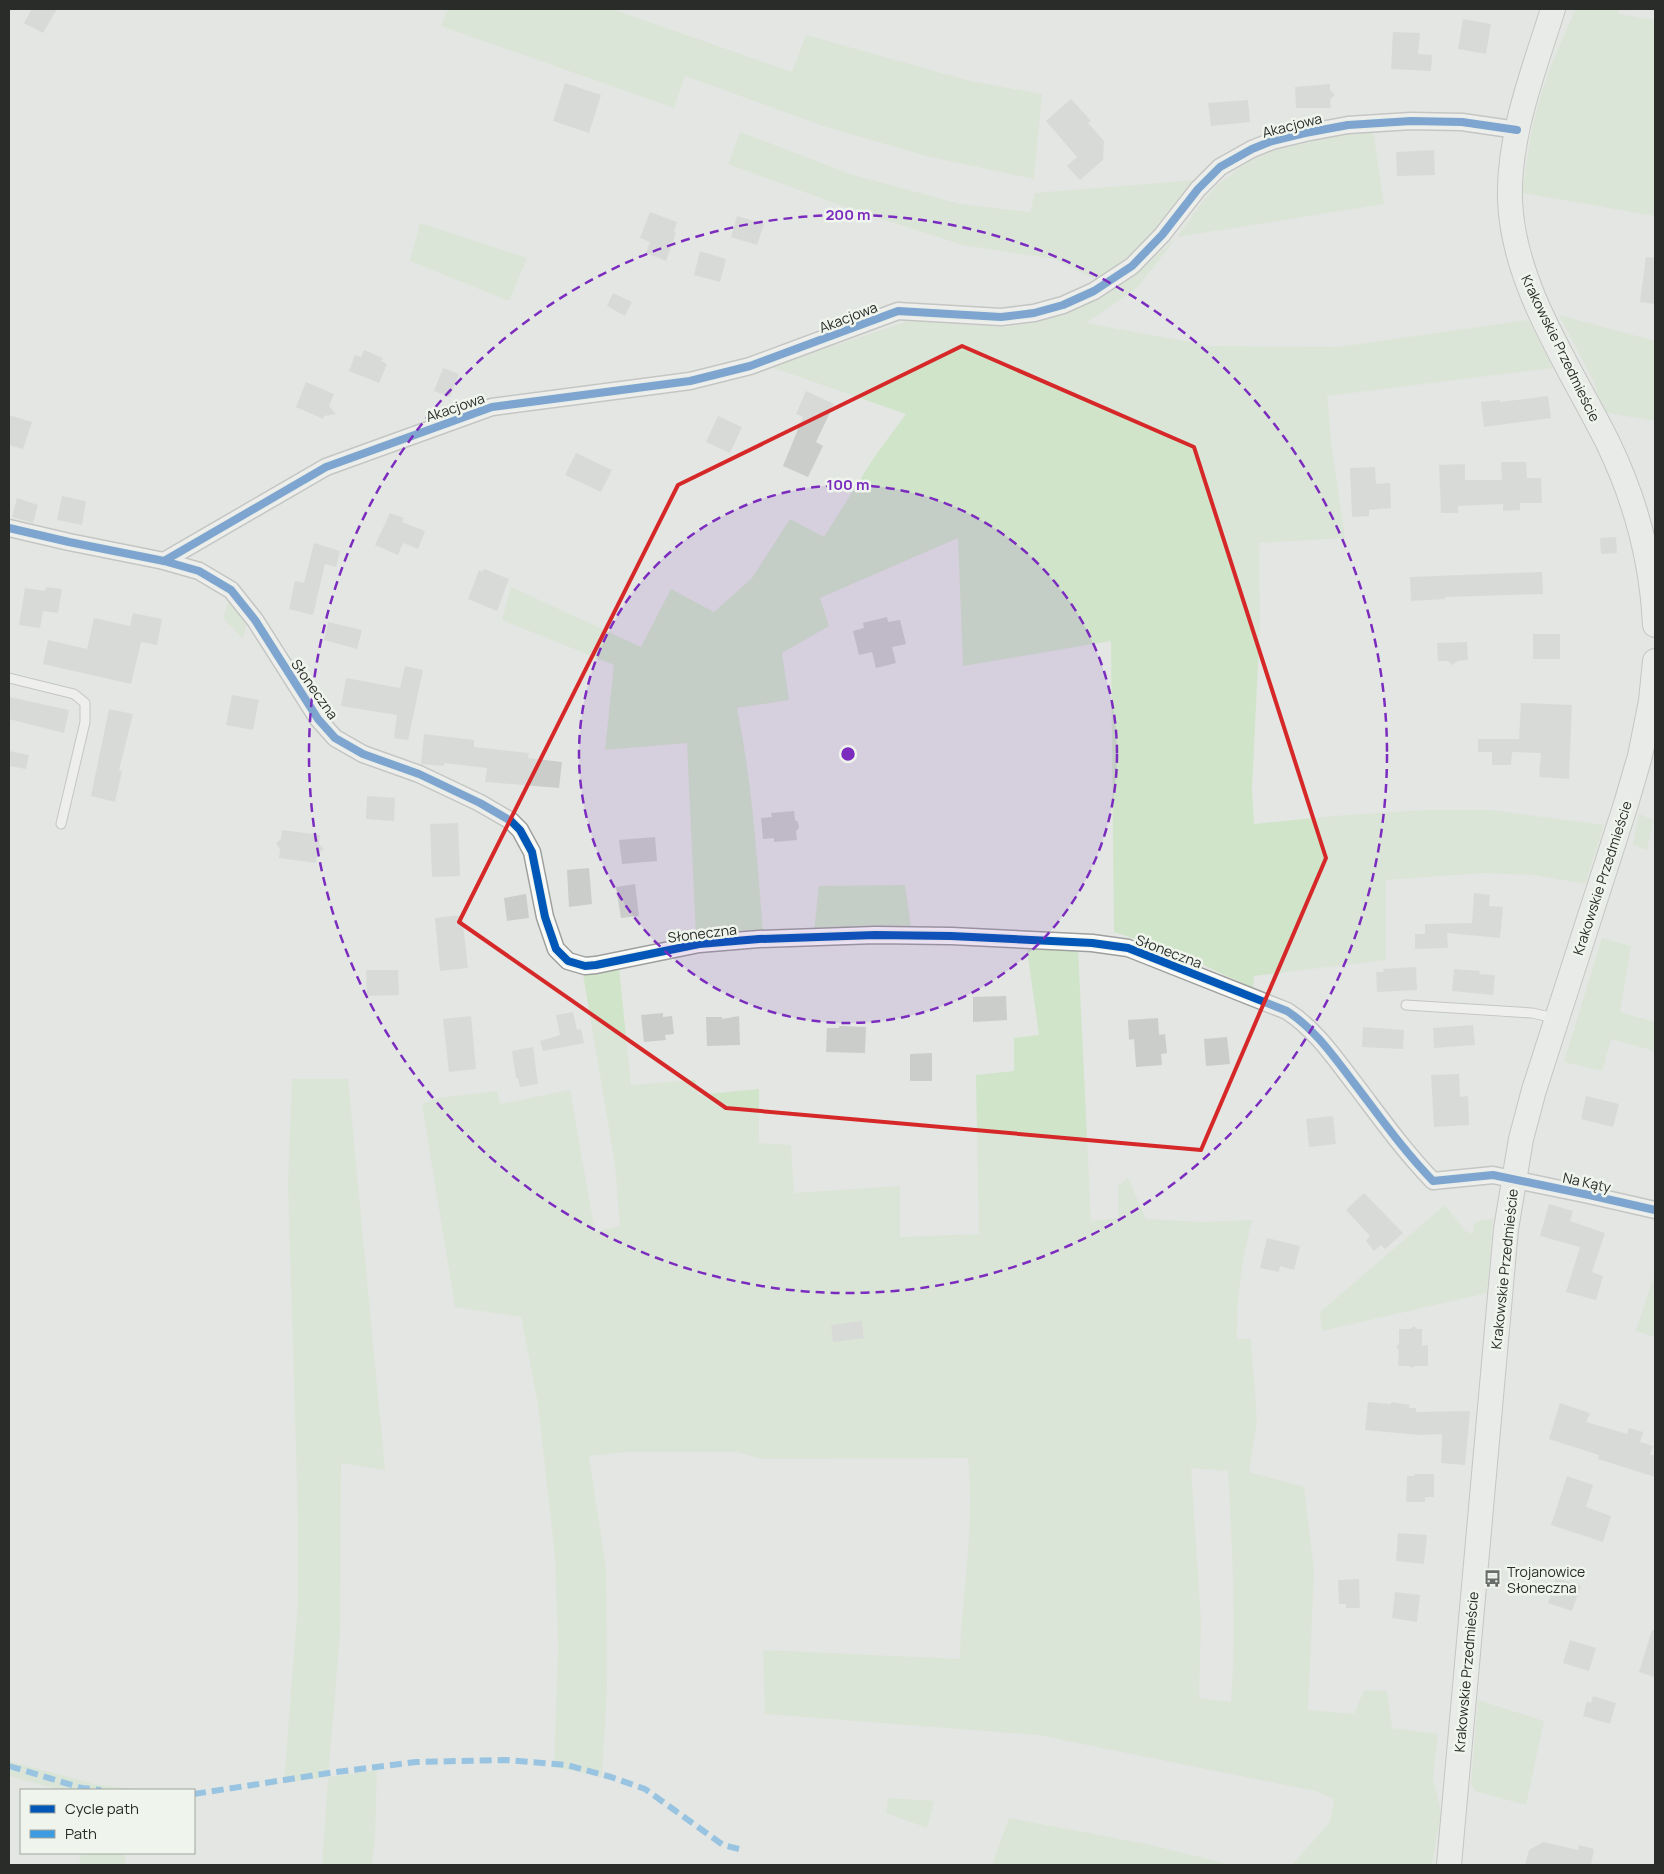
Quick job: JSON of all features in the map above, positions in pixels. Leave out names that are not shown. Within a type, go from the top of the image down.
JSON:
[{"type":"main road","name":"Krakowskie Przedmieście","points":[[1553,9],[1517,130],[1511,166],[1510,200],[1512,226],[1521,264],[1538,308],[1607,442],[1629,495],[1646,554],[1655,625]]},
{"type":"main road","name":"Krakowskie Przedmieście","points":[[1448,1865],[1506,1229],[1513,1179],[1526,1117],[1637,769],[1650,708],[1655,661]]},
{"type":"street","name":"Akacjowa","points":[[164,561],[326,467],[492,407],[690,381],[750,366],[898,311],[1001,317],[1034,313],[1063,305],[1094,291],[1132,266],[1162,235],[1198,189],[1220,166],[1252,148],[1272,141],[1348,125],[1411,121],[1462,122],[1517,130]]},
{"type":"street","name":"Słoneczna","points":[[9,528],[164,561],[199,571],[230,590],[254,620],[318,719],[335,738],[363,754],[419,774],[480,803],[511,821],[520,830],[532,852],[551,938],[556,949],[568,961],[585,966],[596,965],[698,944],[759,939],[876,936],[1026,939],[1092,943],[1128,948],[1286,1011],[1297,1018],[1330,1051],[1409,1156],[1433,1181],[1493,1175],[1513,1179]]},
{"type":"street","name":"Na Kąty","points":[[1513,1179],[1589,1194],[1655,1210]]},
{"type":"lane","points":[[9,678],[74,694],[85,703],[85,722],[62,824]]},
{"type":"lane","points":[[1406,1005],[1532,1013],[1556,1019]]},
{"type":"highlighted area","points":[[962,346],[1194,447],[1326,858],[1201,1150],[726,1108],[459,922],[678,485]]},
{"type":"green space","points":[[448,9],[612,9],[792,72],[806,35],[970,81],[1042,94],[1034,179],[930,157],[826,127],[685,76],[674,108],[441,26]]},
{"type":"green space","points":[[1576,9],[1618,9],[1618,14],[1655,20],[1655,216],[1522,193],[1531,136],[1539,102],[1551,66]]},
{"type":"green space","points":[[1373,130],[1384,204],[1177,237],[1217,185],[1249,161],[1271,151],[1341,135]]},
{"type":"green space","points":[[740,132],[853,175],[960,204],[1030,212],[1035,193],[1196,180],[1156,235],[1097,280],[1054,259],[963,245],[848,208],[728,164]]},
{"type":"green space","points":[[420,223],[527,258],[509,301],[410,261]]},
{"type":"green space","points":[[1177,237],[1137,288],[1086,323],[1211,346],[1338,347],[1528,320],[1553,368],[1327,396],[1332,448],[1345,538],[1259,543],[1260,621],[1252,789],[1254,824],[1424,810],[1491,810],[1604,825],[1585,884],[1534,875],[1483,873],[1386,880],[1386,960],[1254,976],[1253,988],[1173,951],[1114,932],[1111,641],[963,666],[958,538],[820,598],[829,626],[782,653],[789,700],[737,708],[750,791],[763,932],[696,937],[687,743],[605,750],[614,665],[502,620],[511,587],[641,647],[671,589],[714,612],[752,578],[790,519],[824,537],[875,456],[906,414],[771,367],[908,321],[1007,327],[1084,306],[1130,279]]},
{"type":"green space","points":[[1559,315],[1655,341],[1655,421],[1602,412],[1595,384]]},
{"type":"green space","points":[[230,597],[248,617],[243,639],[223,618]]},
{"type":"green space","points":[[1639,814],[1653,820],[1647,850],[1633,845]]},
{"type":"green space","points":[[905,885],[911,927],[814,931],[819,886]]},
{"type":"green space","points":[[1602,938],[1631,946],[1620,1012],[1655,1022],[1655,1051],[1611,1039],[1602,1071],[1564,1062]]},
{"type":"green space","points":[[1078,949],[1091,1221],[1118,1218],[1118,1186],[1128,1178],[1146,1219],[1200,1222],[1252,1220],[1240,1279],[1237,1324],[1237,1339],[1251,1339],[1257,1422],[1249,1472],[1304,1487],[1314,1570],[1308,1710],[1354,1714],[1364,1690],[1387,1691],[1392,1728],[1438,1734],[1433,1779],[1441,1812],[1432,1865],[1292,1865],[1330,1822],[1334,1799],[1315,1791],[1038,1735],[765,1714],[763,1650],[960,1659],[970,1508],[968,1458],[762,1459],[737,1452],[627,1452],[589,1456],[606,1568],[607,1686],[602,1777],[554,1767],[558,1647],[555,1555],[538,1404],[521,1317],[455,1307],[422,1104],[438,1098],[497,1091],[500,1104],[570,1090],[595,1232],[620,1226],[615,1164],[583,974],[619,968],[631,1085],[695,1080],[698,1095],[759,1089],[759,1143],[791,1145],[794,1193],[900,1186],[900,1237],[979,1234],[976,1075],[1014,1071],[1014,1038],[1039,1035],[1027,950]],"holes":[[[1191,1468],[1228,1471],[1234,1616],[1231,1702],[1199,1698],[1201,1620]]]},
{"type":"green space","points":[[292,1079],[348,1079],[385,1470],[341,1463],[340,1634],[328,1777],[284,1783],[298,1602],[298,1515],[288,1185]]},
{"type":"green space","points":[[1445,1205],[1465,1231],[1473,1234],[1474,1224],[1481,1220],[1493,1219],[1487,1293],[1322,1331],[1320,1312]]},
{"type":"green space","points":[[1653,1278],[1655,1279],[1655,1337],[1636,1331]]},
{"type":"green space","points":[[1478,1700],[1544,1721],[1526,1805],[1475,1791],[1471,1784]]},
{"type":"green space","points":[[9,1761],[94,1784],[133,1789],[56,1789],[9,1776]]},
{"type":"green space","points":[[377,1770],[375,1838],[372,1865],[322,1865],[328,1777]]},
{"type":"green space","points":[[888,1798],[934,1801],[927,1828],[886,1813]]},
{"type":"green space","points":[[1009,1818],[1146,1844],[1232,1865],[992,1865]]},
{"type":"green space","points":[[81,1854],[126,1854],[125,1865],[79,1865]]},
{"type":"building","points":[[32,9],[57,9],[43,33],[24,23]]},
{"type":"building","points":[[1463,19],[1491,24],[1486,54],[1458,49]]},
{"type":"building","points":[[1393,32],[1420,33],[1418,54],[1432,55],[1431,71],[1391,69]]},
{"type":"building","points":[[565,83],[601,95],[589,133],[553,121]]},
{"type":"building","points":[[1330,84],[1330,90],[1335,95],[1330,99],[1331,108],[1296,108],[1295,87]]},
{"type":"building","points":[[1071,99],[1091,121],[1088,123],[1104,141],[1103,160],[1080,180],[1067,166],[1077,157],[1046,121]]},
{"type":"building","points":[[1248,100],[1250,122],[1211,126],[1208,103]]},
{"type":"building","points":[[1434,150],[1435,175],[1397,176],[1396,152]]},
{"type":"building","points":[[650,212],[677,222],[674,232],[676,233],[666,261],[646,253],[650,242],[640,238]]},
{"type":"building","points":[[737,216],[764,224],[757,245],[731,237]]},
{"type":"building","points":[[700,251],[726,259],[720,282],[694,275]]},
{"type":"building","points":[[1646,257],[1655,258],[1655,304],[1640,302]]},
{"type":"building","points":[[613,293],[632,302],[625,316],[607,306]]},
{"type":"building","points":[[364,350],[383,358],[381,361],[387,364],[379,383],[349,371],[355,355],[361,357]]},
{"type":"building","points":[[443,368],[459,374],[450,397],[434,391]]},
{"type":"building","points":[[306,382],[334,394],[329,406],[336,414],[324,416],[323,419],[296,407]]},
{"type":"building","points":[[806,391],[834,404],[816,442],[823,446],[808,477],[783,466],[803,417],[796,414]]},
{"type":"building","points":[[1548,396],[1551,418],[1484,427],[1481,402],[1500,400],[1500,402]]},
{"type":"building","points":[[9,415],[32,422],[23,449],[9,445]]},
{"type":"building","points":[[718,416],[742,427],[730,453],[706,442]]},
{"type":"building","points":[[576,453],[612,470],[601,492],[565,475]]},
{"type":"building","points":[[1501,462],[1526,462],[1527,478],[1541,478],[1542,503],[1520,503],[1520,510],[1503,511],[1503,504],[1458,506],[1458,513],[1441,513],[1439,465],[1465,464],[1465,480],[1502,480]]},
{"type":"building","points":[[1375,467],[1376,484],[1390,483],[1391,508],[1369,510],[1369,516],[1352,517],[1350,468]]},
{"type":"building","points":[[62,496],[86,501],[82,525],[57,520]]},
{"type":"building","points":[[17,498],[38,505],[33,523],[12,517]]},
{"type":"building","points":[[390,513],[404,518],[402,522],[425,531],[418,549],[403,543],[398,555],[375,545]]},
{"type":"building","points":[[1616,537],[1617,553],[1601,554],[1600,538]]},
{"type":"building","points":[[314,543],[340,551],[336,567],[325,564],[313,615],[289,609],[295,581],[304,583]]},
{"type":"building","points":[[484,569],[509,579],[497,611],[468,599],[479,570],[482,572]]},
{"type":"building","points":[[1542,572],[1543,594],[1445,597],[1445,599],[1411,601],[1410,577]]},
{"type":"building","points":[[46,587],[62,589],[58,613],[43,611],[40,628],[19,625],[25,588],[45,591]]},
{"type":"building","points":[[133,613],[162,619],[157,645],[141,642],[131,684],[43,664],[48,640],[87,649],[94,618],[130,626]]},
{"type":"building","points":[[887,617],[888,622],[900,620],[906,644],[892,647],[896,663],[876,668],[872,652],[859,655],[853,631],[864,628],[863,623]]},
{"type":"building","points":[[328,622],[362,630],[357,649],[324,640]]},
{"type":"building","points":[[1533,634],[1560,634],[1560,659],[1533,659]]},
{"type":"building","points":[[1467,642],[1468,660],[1458,661],[1452,665],[1448,661],[1438,661],[1437,643]]},
{"type":"building","points":[[405,666],[423,670],[408,740],[394,738],[397,715],[341,706],[346,678],[400,688]]},
{"type":"building","points":[[232,695],[259,700],[253,730],[226,725]]},
{"type":"building","points":[[9,697],[69,710],[64,733],[9,719]]},
{"type":"building","points":[[1521,703],[1572,705],[1569,779],[1539,777],[1541,753],[1512,752],[1511,765],[1492,765],[1492,752],[1478,752],[1478,739],[1519,739]]},
{"type":"building","points":[[109,709],[133,714],[119,770],[122,771],[115,802],[91,796]]},
{"type":"building","points":[[424,734],[474,740],[474,747],[529,753],[528,758],[562,762],[559,788],[485,782],[487,768],[444,763],[444,766],[421,764]]},
{"type":"building","points":[[9,751],[29,755],[26,769],[9,766]]},
{"type":"building","points":[[367,796],[395,798],[394,821],[366,819]]},
{"type":"building","points":[[794,811],[795,820],[798,822],[799,828],[796,831],[797,840],[774,842],[774,838],[763,839],[761,818],[772,817],[771,813]]},
{"type":"building","points":[[458,823],[460,876],[432,877],[430,824]]},
{"type":"building","points":[[282,830],[320,835],[319,844],[324,849],[317,854],[316,863],[279,858],[280,849],[276,843],[281,839]]},
{"type":"building","points":[[655,837],[657,861],[622,864],[619,840]]},
{"type":"building","points":[[589,868],[592,904],[569,907],[567,870]]},
{"type":"building","points":[[635,884],[639,916],[621,918],[616,887]]},
{"type":"building","points":[[1474,893],[1490,895],[1489,906],[1503,907],[1500,938],[1447,933],[1448,948],[1415,949],[1415,934],[1425,934],[1425,924],[1472,923]]},
{"type":"building","points":[[526,894],[529,918],[507,921],[504,898]]},
{"type":"building","points":[[462,916],[468,968],[440,971],[435,918]]},
{"type":"building","points":[[1416,967],[1417,990],[1377,992],[1376,972],[1384,972],[1383,969]]},
{"type":"building","points":[[1454,969],[1480,971],[1479,974],[1495,975],[1493,995],[1452,991]]},
{"type":"building","points":[[366,970],[398,970],[399,995],[367,996]]},
{"type":"building","points":[[1006,996],[1007,1020],[973,1022],[973,997]]},
{"type":"building","points":[[573,1012],[577,1030],[581,1029],[584,1043],[543,1051],[540,1041],[560,1035],[556,1015]]},
{"type":"building","points":[[663,1013],[663,1017],[672,1016],[674,1034],[665,1035],[666,1040],[644,1042],[641,1015]]},
{"type":"building","points":[[471,1016],[476,1069],[449,1072],[443,1019]]},
{"type":"building","points":[[739,1016],[740,1045],[707,1046],[706,1017],[722,1017],[722,1019]]},
{"type":"building","points":[[1158,1018],[1159,1035],[1165,1034],[1167,1053],[1161,1054],[1162,1065],[1136,1067],[1134,1039],[1129,1040],[1128,1020]]},
{"type":"building","points":[[1473,1025],[1475,1045],[1434,1048],[1433,1028]]},
{"type":"building","points":[[839,1026],[866,1027],[865,1053],[826,1052],[827,1028],[839,1028]]},
{"type":"building","points":[[1363,1027],[1404,1030],[1403,1049],[1362,1047]]},
{"type":"building","points":[[1227,1037],[1230,1064],[1206,1066],[1204,1039]]},
{"type":"building","points":[[533,1047],[538,1084],[520,1087],[518,1078],[516,1078],[512,1051]]},
{"type":"building","points":[[932,1053],[932,1081],[910,1081],[910,1054]]},
{"type":"building","points":[[1459,1074],[1460,1097],[1468,1096],[1469,1125],[1434,1127],[1431,1075]]},
{"type":"building","points":[[1586,1096],[1619,1104],[1613,1127],[1581,1119]]},
{"type":"building","points":[[1333,1116],[1336,1144],[1309,1147],[1306,1119]]},
{"type":"building","points":[[1364,1193],[1403,1233],[1385,1249],[1381,1245],[1374,1251],[1366,1241],[1370,1236],[1346,1210]]},
{"type":"building","points":[[1549,1204],[1573,1211],[1570,1221],[1605,1233],[1592,1272],[1603,1276],[1596,1300],[1566,1292],[1580,1247],[1540,1236]]},
{"type":"building","points":[[1267,1238],[1300,1246],[1294,1270],[1280,1266],[1279,1272],[1260,1268]]},
{"type":"building","points":[[862,1321],[864,1338],[833,1342],[831,1325]]},
{"type":"building","points":[[1414,1326],[1417,1329],[1422,1329],[1422,1346],[1428,1345],[1428,1366],[1415,1366],[1412,1368],[1410,1366],[1398,1366],[1399,1350],[1396,1347],[1399,1344],[1399,1329],[1410,1329]]},
{"type":"building","points":[[1368,1402],[1391,1404],[1391,1402],[1410,1405],[1409,1408],[1416,1408],[1416,1412],[1470,1411],[1465,1465],[1441,1463],[1442,1434],[1420,1435],[1365,1430]]},
{"type":"building","points":[[1560,1403],[1590,1413],[1586,1422],[1627,1434],[1629,1428],[1643,1432],[1640,1442],[1653,1446],[1650,1455],[1655,1455],[1655,1477],[1598,1459],[1599,1455],[1549,1439]]},
{"type":"building","points":[[1415,1474],[1434,1474],[1434,1497],[1425,1497],[1425,1502],[1406,1502],[1407,1476],[1414,1476]]},
{"type":"building","points":[[1567,1476],[1593,1485],[1586,1507],[1611,1516],[1603,1542],[1551,1525]]},
{"type":"building","points":[[1398,1533],[1427,1535],[1424,1564],[1396,1561]]},
{"type":"building","points":[[1556,1578],[1581,1586],[1572,1611],[1548,1603]]},
{"type":"building","points":[[1359,1579],[1360,1608],[1346,1608],[1346,1604],[1339,1604],[1338,1580]]},
{"type":"building","points":[[1395,1592],[1420,1595],[1417,1622],[1392,1618]]},
{"type":"building","points":[[1652,1630],[1655,1630],[1655,1677],[1639,1672]]},
{"type":"building","points":[[1570,1640],[1596,1648],[1589,1671],[1563,1663]]},
{"type":"building","points":[[1593,1696],[1616,1703],[1610,1724],[1583,1716],[1587,1701],[1591,1703]]},
{"type":"building","points":[[1543,1842],[1578,1850],[1579,1845],[1594,1849],[1591,1865],[1525,1865],[1529,1850]]},
{"type":"marked path","points":[[195,1794],[329,1773],[416,1762],[506,1760],[567,1765],[645,1789],[723,1845],[739,1849]]},
{"type":"marked path","points":[[9,1766],[82,1788],[92,1789]]},
{"type":"cycle path","points":[[164,561],[326,467],[492,407],[690,381],[750,366],[898,311],[1001,317],[1034,313],[1063,305],[1094,291],[1132,266],[1162,235],[1198,189],[1220,167],[1252,149],[1272,141],[1348,125],[1411,121],[1462,122],[1517,130]]},
{"type":"cycle path","points":[[9,528],[164,561],[199,571],[231,590],[255,620],[318,719],[335,738],[363,754],[419,774],[480,803],[511,821],[520,830],[532,852],[545,917],[556,949],[568,961],[585,966],[699,944],[759,939],[875,935],[951,936],[1092,943],[1128,948],[1287,1011],[1297,1018],[1324,1044],[1402,1145],[1433,1181],[1493,1175],[1655,1210]]},
{"type":"place","name":"Trojanowice Słoneczna","points":[[1493,1579]]}]
